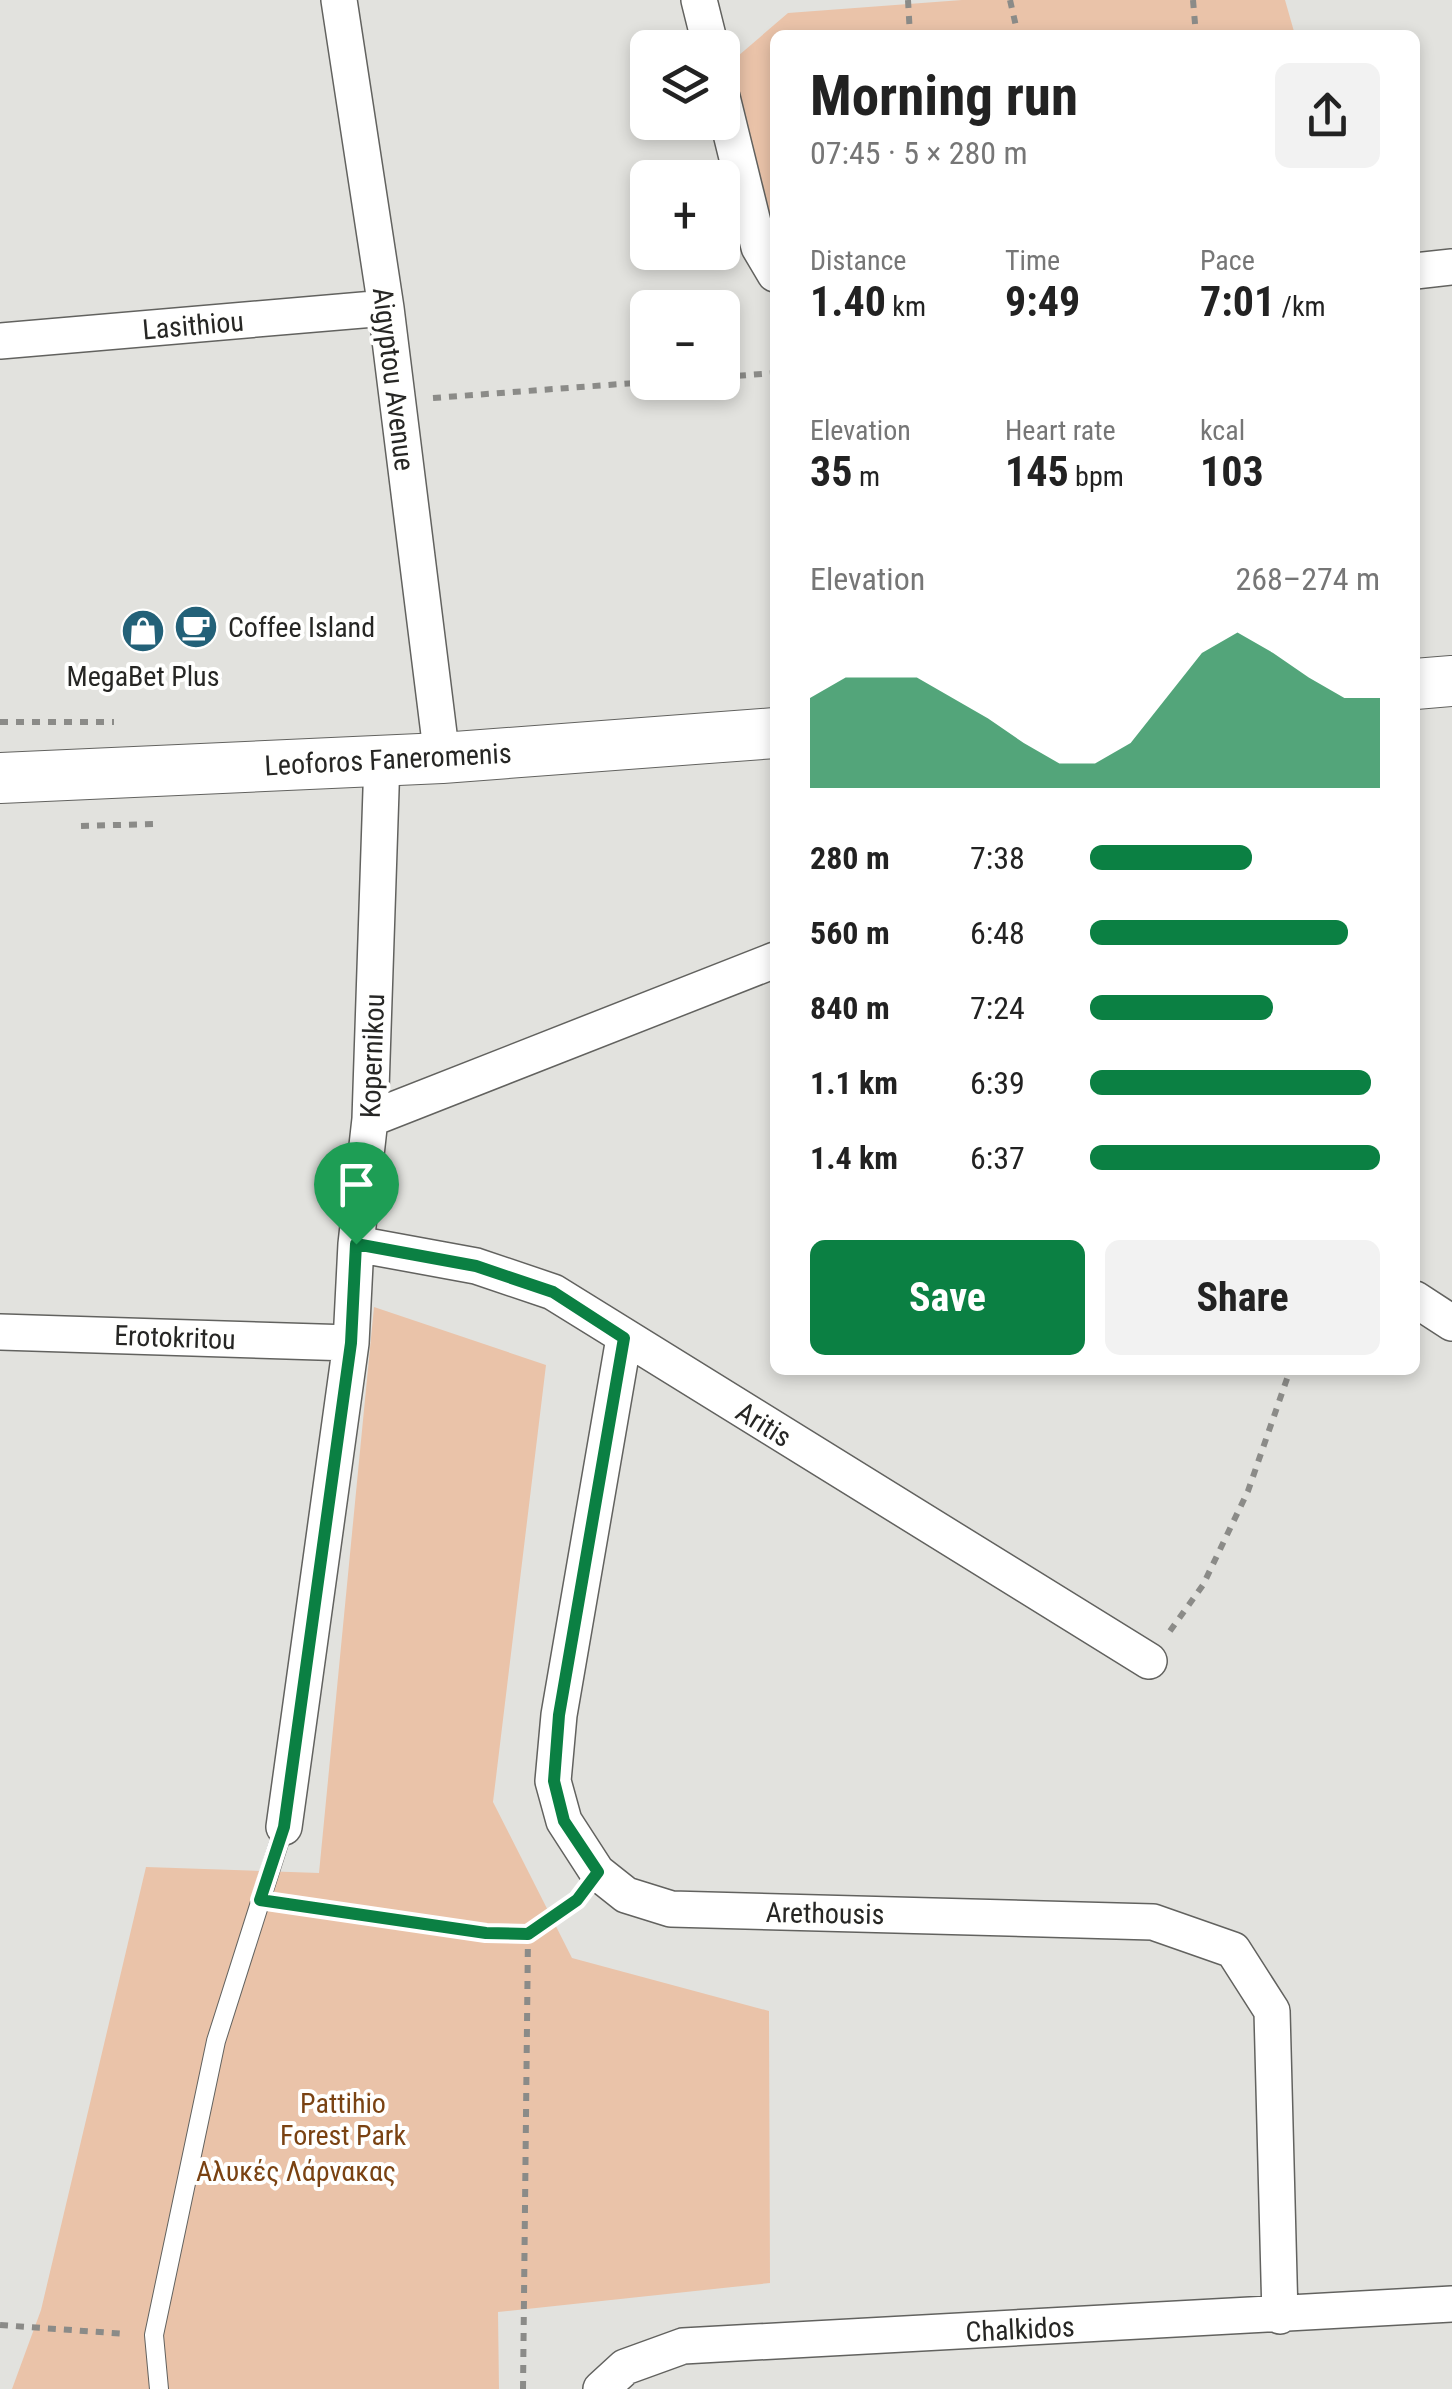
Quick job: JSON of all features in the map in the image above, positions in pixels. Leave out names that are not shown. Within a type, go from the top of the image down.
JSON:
[{"type":"main road","points":[[1420,684],[1452,682]]},
{"type":"main road","name":"Leoforos Faneromenis","points":[[0,778],[442,758],[770,733]]},
{"type":"street","name":"Aigyptou Avenue","points":[[339,0],[386,308],[442,758]]},
{"type":"street","points":[[699,0],[706,30]]},
{"type":"street","points":[[732,140],[758,247],[770,266]]},
{"type":"street","points":[[1420,270],[1452,267]]},
{"type":"street","name":"Lasithiou","points":[[0,342],[386,308]]},
{"type":"street","name":"Kopernikou","points":[[284,1827],[351,1343],[356,1244],[370,1119],[382,760]]},
{"type":"street","points":[[370,1119],[770,962]]},
{"type":"street","name":"Aritis","points":[[356,1244],[476,1266],[553,1292],[1150,1661]]},
{"type":"street","points":[[1420,1302],[1452,1323]]},
{"type":"street","name":"Erotokritou","points":[[0,1332],[351,1343]]},
{"type":"street","name":"Arethousis","points":[[624,1338],[559,1715],[554,1781],[564,1821],[598,1872],[626,1895],[671,1909],[1153,1922],[1233,1950],[1272,2011],[1280,2316]]},
{"type":"street","name":"Chalkidos","points":[[600,2389],[625,2367],[682,2346],[1452,2304]]},
{"type":"lane","points":[[159,2389],[154,2335],[216,2041],[284,1827]]},
{"type":"path","points":[[908,0],[910,30]]},
{"type":"path","points":[[1010,0],[1017,30]]},
{"type":"path","points":[[1193,0],[1196,30]]},
{"type":"path","points":[[740,375],[770,373]]},
{"type":"path","points":[[397,400],[630,383]]},
{"type":"path","points":[[0,722],[130,722]]},
{"type":"path","points":[[1150,1661],[1203,1585],[1225,1542],[1248,1491],[1288,1375]]},
{"type":"path","points":[[260,1900],[486,1933],[528,1934],[577,1900],[598,1872]]},
{"type":"path","points":[[523,2389],[528,1934]]},
{"type":"path","points":[[0,2326],[154,2335]]},
{"type":"green space","points":[[962,0],[1285,0],[1294,30],[770,30],[770,224],[740,99],[740,54],[788,13]]},
{"type":"green space","name":"Pattihio Forest Park","points":[[374,1307],[546,1365],[493,1802],[572,1958],[769,2011],[770,2283],[498,2312],[499,2389],[12,2389],[41,2310],[146,1867],[319,1873]]},
{"type":"place","name":"Coffee Island","points":[[196,627]]},
{"type":"place","name":"MegaBet Plus","points":[[143,631]]},
{"type":"route","points":[[356,1244],[476,1266],[553,1292],[624,1338],[559,1715],[554,1781],[564,1821],[598,1872],[577,1900],[528,1934],[486,1933],[260,1900],[284,1827],[351,1343],[356,1244]]},
{"type":"park label","name":"Αλυκές Λάρνακας","points":[[296,2171]]}]
